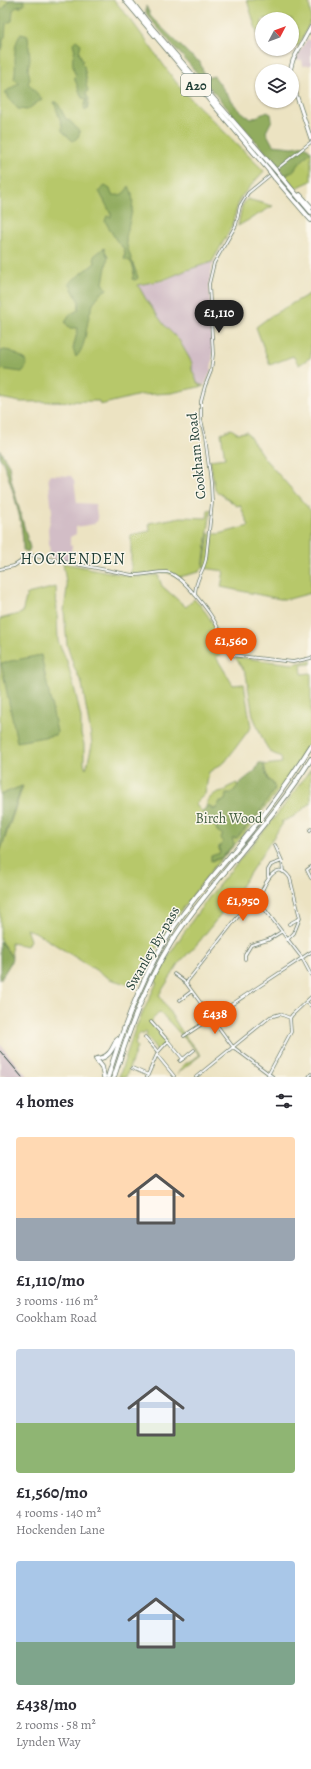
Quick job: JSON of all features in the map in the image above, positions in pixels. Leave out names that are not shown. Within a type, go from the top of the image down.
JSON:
[{"type":"highway","name":"A20","points":[[125,0],[277,176],[311,220]]},
{"type":"highway","name":"A20","points":[[130,0],[270,168]]},
{"type":"highway","name":"A20","points":[[277,176],[285,182],[311,212]]},
{"type":"highway","points":[[285,182],[311,207]]},
{"type":"highway","name":"Swanley By-pass","points":[[108,1077],[120,1036],[140,988],[175,925],[206,883],[255,826],[292,776],[311,746]]},
{"type":"highway","name":"Swanley By-pass","points":[[114,1077],[127,1037],[160,961],[182,926],[260,830],[299,779],[311,759]]},
{"type":"highway","points":[[104,1077],[102,1067],[96,1059],[103,1058],[110,1053],[130,1012]]},
{"type":"street","points":[[292,64],[311,27]]},
{"type":"street","points":[[299,103],[311,139]]},
{"type":"street","points":[[278,168],[311,142]]},
{"type":"street","name":"Cookham Road","points":[[195,595],[195,585],[205,567],[212,503],[208,460],[200,420],[201,401],[205,386],[212,371],[213,354],[209,284],[214,263],[233,230],[240,206],[248,193],[270,175]]},
{"type":"street","points":[[0,569],[14,566],[30,555],[132,575],[166,572],[177,578],[195,595],[215,622],[226,650],[232,655],[293,662],[311,658]]},
{"type":"street","points":[[188,588],[195,585]]},
{"type":"street","points":[[275,845],[282,861],[283,872],[290,878],[300,918],[294,933],[287,940]]},
{"type":"street","points":[[257,904],[268,877],[268,870],[271,865],[282,861]]},
{"type":"street","points":[[311,867],[307,870],[311,878]]},
{"type":"street","points":[[268,877],[283,872]]},
{"type":"street","points":[[186,983],[247,905],[257,904],[263,907],[302,958],[311,974]]},
{"type":"street","points":[[288,924],[300,918]]},
{"type":"street","points":[[245,959],[245,955],[252,945],[268,940],[281,932]]},
{"type":"street","points":[[184,1036],[311,952]]},
{"type":"street","points":[[174,974],[186,983],[210,1018],[233,1047],[268,1076],[273,1077]]},
{"type":"street","points":[[180,1000],[192,991]]},
{"type":"street","points":[[268,1076],[291,1032],[290,1018],[311,997]]},
{"type":"street","points":[[306,1002],[311,1006]]},
{"type":"street","points":[[196,1077],[274,1015],[280,1014],[290,1018]]},
{"type":"street","points":[[152,1022],[183,1059]]},
{"type":"street","points":[[145,1037],[174,1076]]},
{"type":"street","points":[[132,1068],[148,1076],[157,1054],[168,1042]]},
{"type":"street","points":[[180,1061],[194,1050]]},
{"type":"street","points":[[199,1074],[202,1077]]},
{"type":"shaded area","points":[[307,39],[311,41],[311,65],[303,66],[302,60],[295,60],[297,56],[299,56],[299,53]]},
{"type":"shaded area","points":[[215,261],[212,267],[209,284],[213,353],[211,371],[205,385],[198,384],[192,370],[192,363],[179,340],[165,326],[147,301],[138,285],[163,281],[187,270]]},
{"type":"shaded area","points":[[48,476],[71,476],[74,480],[77,503],[95,504],[98,520],[94,524],[76,527],[76,534],[70,537],[70,545],[72,545],[71,562],[47,557],[50,555],[48,529],[52,512]]},
{"type":"shaded area","points":[[0,1044],[28,1077],[7,1077],[6,1075],[0,1077]]},
{"type":"green space","points":[[0,0],[114,0],[131,20],[181,89],[264,171],[240,198],[231,228],[212,262],[163,280],[138,285],[147,301],[165,326],[179,340],[192,363],[192,370],[198,384],[204,386],[171,393],[140,395],[100,405],[99,401],[20,402],[0,398]]},
{"type":"green space","points":[[9,0],[24,0],[25,4],[22,6],[19,5],[21,8],[18,6],[13,10],[12,21],[6,23],[5,37],[3,38],[3,47],[1,50],[0,10],[5,7]]},
{"type":"green space","points":[[247,0],[309,0],[311,20],[299,46],[299,12],[255,12],[255,26]]},
{"type":"green space","points":[[146,6],[152,18],[190,55],[200,62],[205,78],[214,76],[237,108],[251,119],[267,112],[271,114],[272,120],[266,132],[273,145],[293,147],[304,145],[311,151],[292,172],[285,175],[151,20],[146,13]]},
{"type":"green space","points":[[21,34],[28,36],[30,59],[28,69],[30,79],[28,83],[42,99],[27,110],[18,109],[8,97],[8,94],[4,93],[19,83],[14,79],[15,50]]},
{"type":"green space","points":[[76,40],[81,44],[79,52],[83,61],[81,63],[84,66],[88,90],[86,94],[89,99],[87,110],[85,110],[84,107],[87,99],[82,98],[74,77],[77,74],[75,74],[73,66],[73,56],[75,51],[73,43]]},
{"type":"green space","points":[[54,102],[57,102],[66,119],[70,121],[80,132],[78,137],[73,141],[62,131],[62,125]]},
{"type":"green space","points":[[311,150],[311,181],[296,188],[285,176],[292,172]]},
{"type":"green space","points":[[105,186],[110,189],[112,195],[122,194],[129,186],[132,193],[133,206],[126,243],[138,278],[135,280],[132,279],[134,272],[130,261],[124,259],[124,249],[116,240],[105,221],[107,216],[111,217],[111,214],[99,191]]},
{"type":"green space","points":[[247,199],[273,206],[238,226],[242,206]]},
{"type":"green space","points":[[104,248],[108,257],[103,283],[107,289],[99,295],[93,303],[84,342],[76,357],[73,349],[78,328],[70,328],[65,323],[69,315],[78,310],[79,302],[69,283],[95,263],[94,256]]},
{"type":"green space","points":[[311,293],[311,357],[299,365],[293,356],[270,365],[256,327],[272,315]]},
{"type":"green space","points":[[4,350],[11,351],[26,360],[26,367],[22,372],[0,369],[0,352]]},
{"type":"green space","points":[[231,429],[237,433],[247,432],[264,458],[311,511],[311,593],[289,599],[280,599],[221,587],[224,571],[204,568],[209,533],[219,534],[249,526],[240,505],[237,506],[215,490],[210,460],[225,458],[221,433]]},
{"type":"green space","points":[[0,450],[9,465],[11,479],[30,548],[28,552],[23,550],[22,528],[17,505],[3,462],[0,458]]},
{"type":"green space","points":[[211,509],[203,567],[199,572],[179,577],[166,572],[131,574],[131,535],[150,531],[149,523],[181,517],[207,518],[208,510]]},
{"type":"green space","points":[[63,563],[134,577],[158,575],[162,586],[186,607],[194,599],[210,618],[226,652],[216,657],[233,685],[244,684],[251,727],[225,762],[209,772],[205,794],[195,804],[217,830],[224,835],[224,842],[219,847],[220,853],[213,861],[221,858],[234,844],[232,838],[237,838],[258,814],[273,783],[268,780],[264,765],[282,763],[281,757],[270,752],[264,742],[253,716],[246,674],[235,657],[293,664],[311,660],[311,664],[301,665],[302,674],[311,673],[311,742],[283,785],[240,839],[214,867],[178,915],[154,952],[136,987],[110,979],[35,932],[26,929],[30,940],[27,946],[11,943],[12,957],[0,940],[0,853],[23,786],[0,795],[0,619],[22,613],[27,594],[56,587],[58,641],[67,661],[76,695],[81,718],[81,734],[84,744],[84,763],[86,769],[92,745],[82,684],[74,667],[67,645],[64,611],[67,588]]},
{"type":"green space","points":[[41,655],[57,732],[55,735],[17,742],[1,663]]},
{"type":"green space","name":"Birch Wood","points":[[259,763],[263,763],[268,780],[273,783],[275,789],[258,814],[237,838],[232,838],[234,844],[221,858],[211,861],[211,856],[220,853],[219,847],[223,842],[220,839],[223,835],[217,831],[216,827],[211,824],[202,812],[207,806],[211,806],[212,810],[217,808],[218,804],[225,800],[226,794],[231,794],[241,782],[255,771]]},
{"type":"green space","points":[[311,768],[311,803],[293,817],[281,822],[283,823],[234,897],[199,942],[180,962],[159,995],[184,1035],[201,1055],[177,1075],[183,1065],[200,1055],[160,1012],[150,1022],[160,1032],[166,1042],[157,1050],[146,1036],[147,1032],[145,1031],[143,1035],[141,1033],[137,1037],[135,1044],[137,1047],[126,1077],[119,1077],[135,1029],[157,982],[155,980],[175,946],[206,902],[276,815]]},
{"type":"green space","points":[[237,783],[238,787],[223,802],[220,802],[216,808],[206,808],[206,804],[213,795],[226,791],[228,787]]},
{"type":"green space","points":[[22,786],[0,851],[0,795]]},
{"type":"green space","points":[[0,941],[12,958],[0,980]]},
{"type":"railway","points":[[0,1051],[22,1077]]},
{"type":"district","name":"HOCKENDEN","points":[[73,558]]}]
